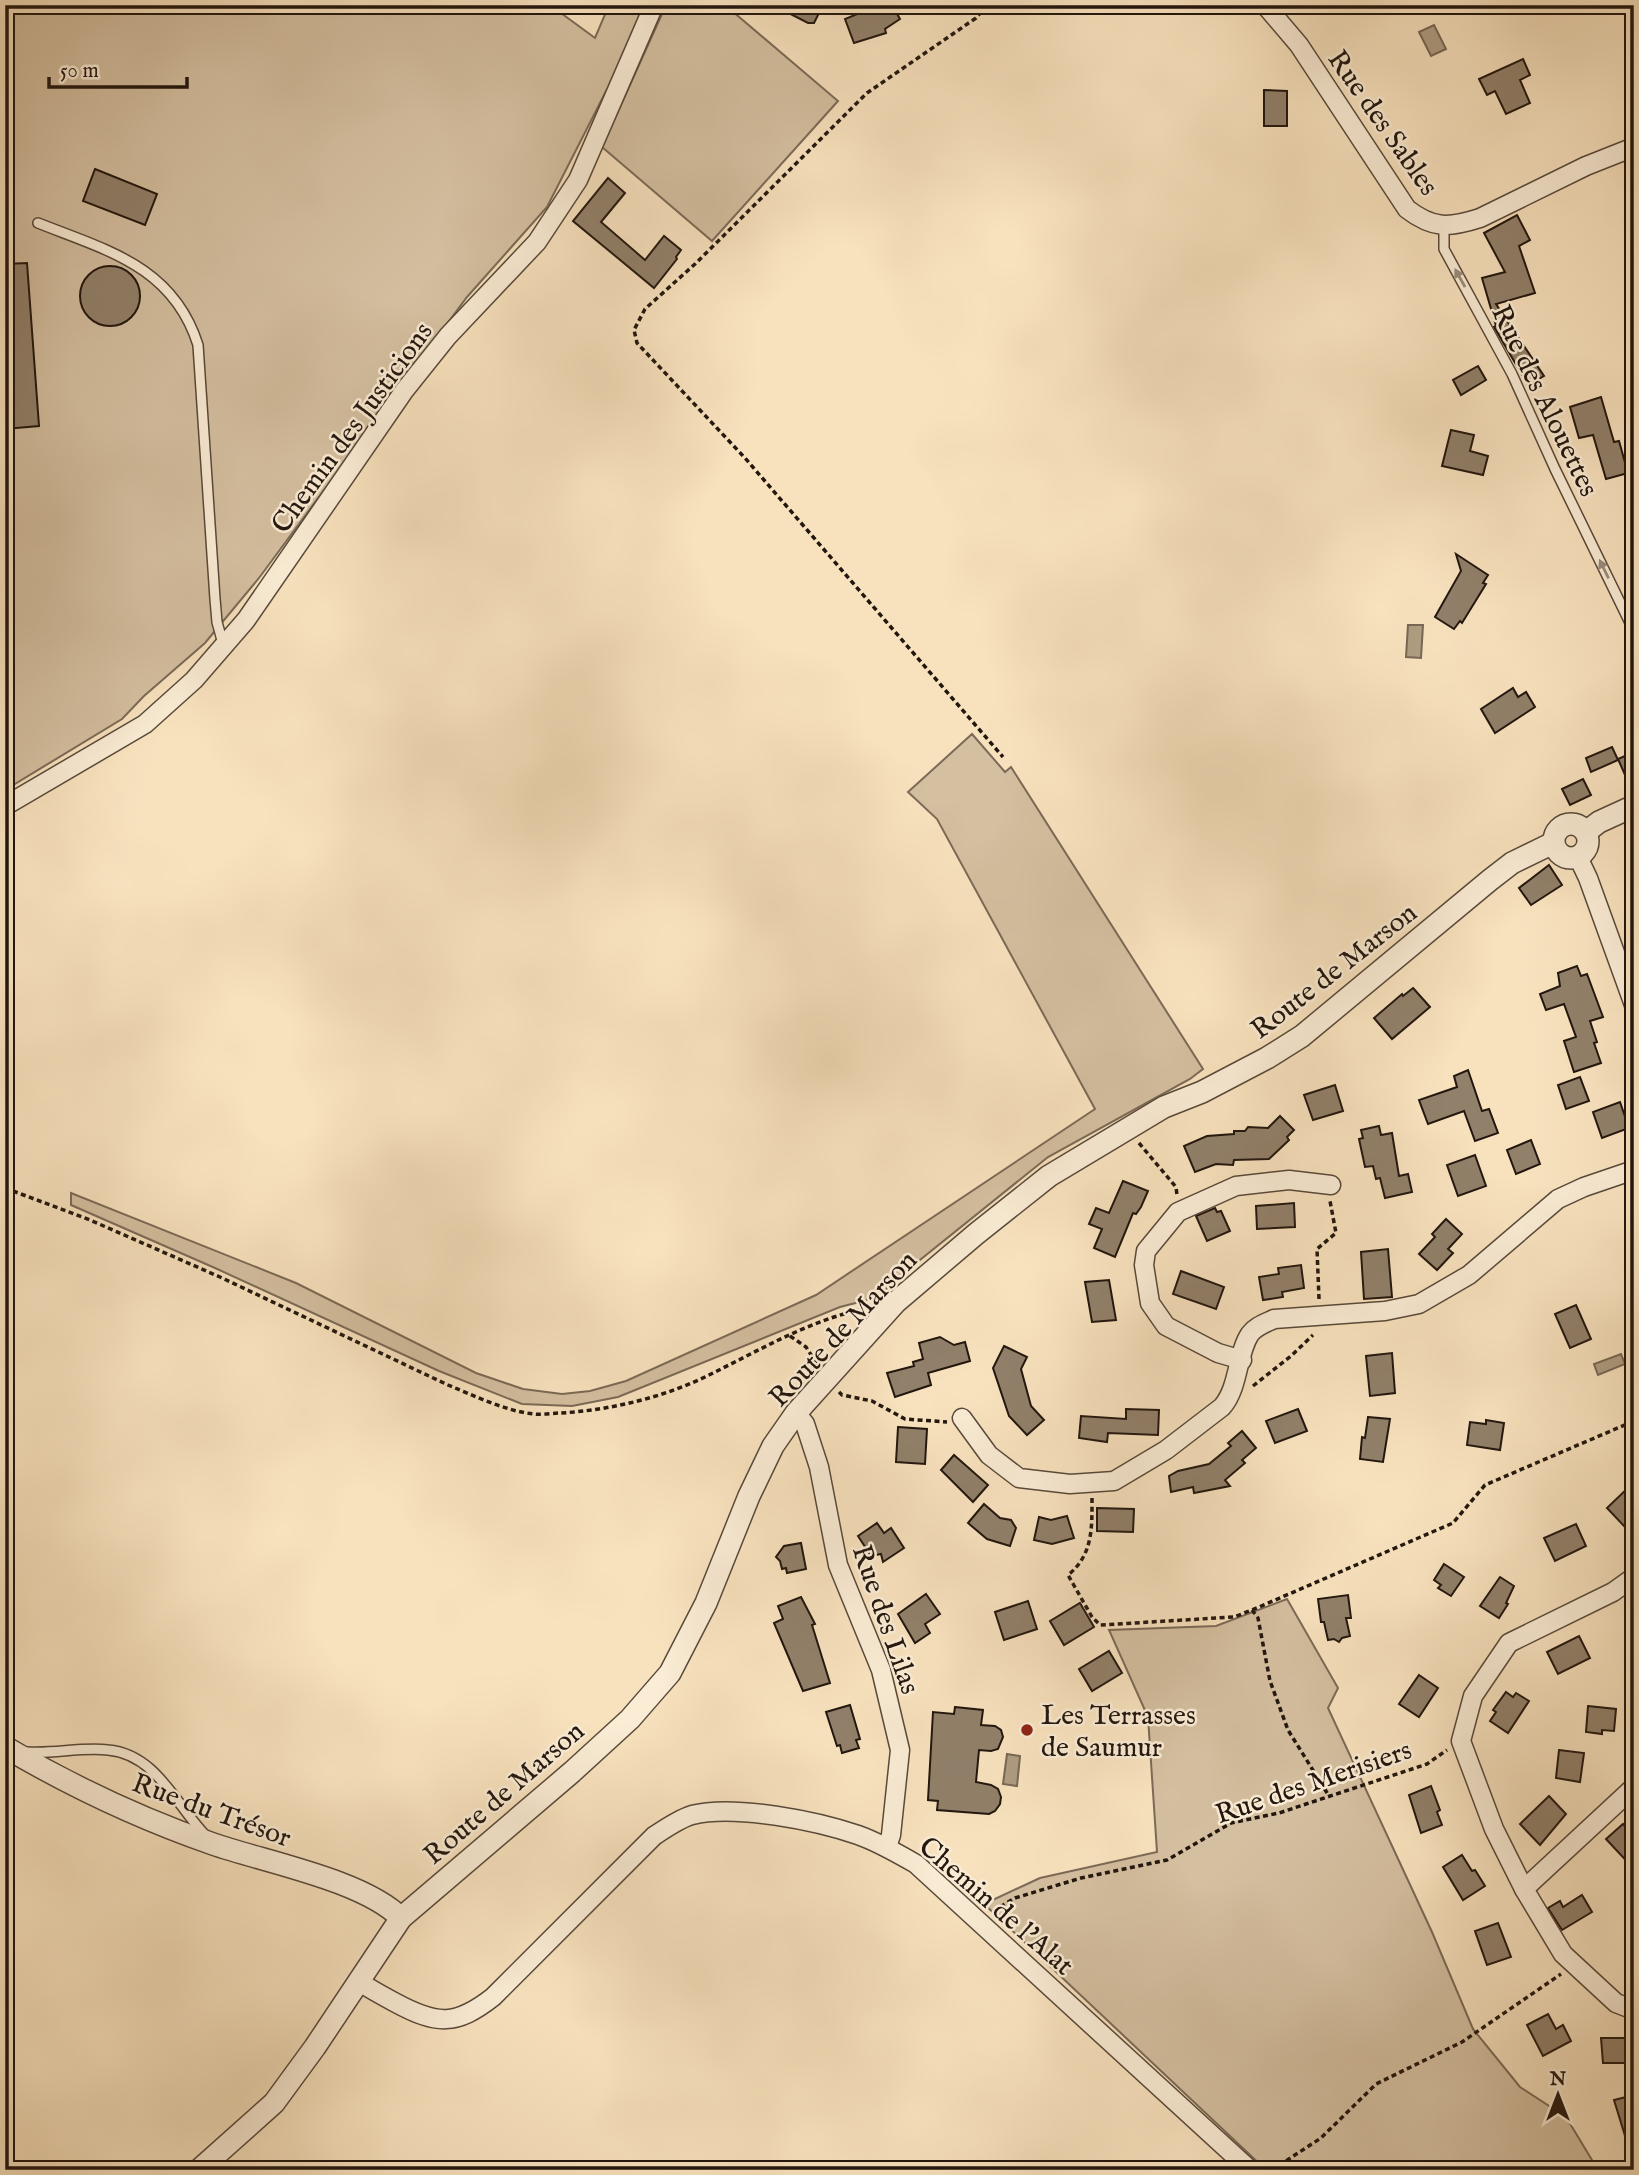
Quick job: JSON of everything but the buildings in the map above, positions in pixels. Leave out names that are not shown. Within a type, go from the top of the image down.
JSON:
[{"type":"street","name":"Chemin des Justicions","points":[[5,806],[145,724],[194,680],[254,609],[404,391],[448,336],[537,242],[578,180],[654,5]]},
{"type":"street","name":"Rue des Sables","points":[[1265,5],[1299,45],[1407,209],[1423,222],[1462,224],[1480,218],[1586,166],[1634,148]]},
{"type":"street","points":[[1586,832],[1600,822],[1634,806]]},
{"type":"street","points":[[1568,824],[1581,827],[1586,832],[1587,846],[1578,857],[1572,859],[1560,855],[1553,843],[1557,831],[1568,824]]},
{"type":"street","name":"Route de Marson","points":[[199,2170],[274,2103],[315,2047],[401,1918],[572,1772],[630,1718],[670,1672],[706,1603],[749,1496],[773,1446],[796,1413],[896,1302],[1049,1176],[1126,1128],[1164,1107],[1202,1092],[1302,1036],[1501,872],[1527,855],[1553,843]]},
{"type":"street","points":[[1578,857],[1634,1005]]},
{"type":"street","points":[[962,1418],[989,1455],[1019,1478],[1069,1484],[1114,1481],[1166,1450],[1222,1407],[1230,1398],[1250,1334],[1260,1326],[1274,1319],[1385,1311],[1419,1304],[1469,1275],[1559,1199],[1584,1187],[1634,1170]]},
{"type":"street","points":[[1242,1360],[1218,1353],[1166,1326],[1150,1303],[1144,1265],[1146,1251],[1178,1212],[1236,1186],[1290,1180],[1331,1185]]},
{"type":"street","name":"Rue des Lilas","points":[[796,1413],[805,1424],[820,1467],[838,1565],[881,1670],[900,1750],[891,1835],[887,1847]]},
{"type":"street","points":[[1634,1577],[1613,1592],[1510,1643],[1473,1696],[1461,1741],[1493,1829],[1524,1889],[1569,1959],[1616,2003],[1634,2010]]},
{"type":"street","name":"Rue du Trésor","points":[[8,1749],[143,1818],[363,1894],[391,1909],[401,1918]]},
{"type":"street","points":[[1524,1889],[1634,1787]]},
{"type":"street","name":"Chemin de l'Alat","points":[[358,1981],[422,2017],[444,2020],[463,2016],[493,1997],[654,1836],[692,1816],[721,1811],[756,1813],[856,1835],[887,1847],[916,1864],[1250,2170]]},
{"type":"lane","points":[[38,223],[141,267],[175,299],[190,321],[198,345],[215,599],[217,622],[224,646]]},
{"type":"lane","name":"Rue des Alouettes","points":[[1444,225],[1444,249],[1512,374],[1634,631]]},
{"type":"lane","points":[[8,1749],[40,1753],[108,1749],[131,1754],[149,1766],[191,1820],[215,1845]]},
{"type":"path","points":[[987,5],[976,18],[867,93],[695,264],[645,309],[634,330],[637,343],[745,458],[1003,757]]},
{"type":"path","points":[[1126,1128],[1176,1187],[1178,1212]]},
{"type":"path","points":[[1230,1398],[1240,1402],[1258,1380],[1291,1356],[1321,1328],[1317,1249],[1336,1233],[1330,1199],[1331,1185]]},
{"type":"path","points":[[5,1188],[90,1220],[220,1277],[448,1385],[486,1401],[535,1414],[623,1405],[710,1375],[748,1354],[850,1311],[896,1302]]},
{"type":"path","points":[[790,1336],[806,1347],[826,1378],[842,1395],[872,1401],[905,1419],[950,1422],[962,1418]]},
{"type":"path","points":[[1092,1482],[1092,1532],[1088,1551],[1068,1575],[1092,1617],[1100,1625],[1234,1617],[1453,1523],[1485,1485],[1634,1421]]},
{"type":"path","points":[[1252,1610],[1258,1618],[1270,1681],[1288,1730],[1329,1796]]},
{"type":"path","name":"Rue des Merisiers","points":[[978,1919],[1015,1898],[1081,1878],[1167,1860],[1231,1823],[1279,1813],[1427,1764],[1461,1741]]},
{"type":"path","points":[[1272,2170],[1321,2138],[1376,2084],[1462,2042],[1569,1959]]},
{"type":"shaded area","points":[[5,5],[550,5],[595,38],[609,5],[644,5],[625,54],[547,207],[467,297],[259,578],[205,643],[144,696],[122,719],[5,790]]},
{"type":"shaded area","points":[[666,5],[725,5],[838,101],[712,241],[602,147]]},
{"type":"shaded area","points":[[1434,25],[1446,49],[1431,56],[1419,32]]},
{"type":"shaded area","points":[[1408,625],[1423,625],[1421,658],[1406,657]]},
{"type":"shaded area","points":[[972,734],[1005,772],[1011,767],[1203,1069],[1190,1079],[1048,1157],[895,1280],[879,1297],[840,1307],[618,1397],[572,1406],[522,1404],[439,1371],[71,1205],[71,1193],[296,1283],[476,1373],[523,1389],[562,1394],[590,1391],[626,1381],[816,1295],[1095,1109],[937,819],[908,792]]},
{"type":"shaded area","points":[[1621,1354],[1625,1364],[1598,1375],[1594,1364]]},
{"type":"shaded area","points":[[1287,1599],[1338,1688],[1328,1708],[1432,1932],[1473,2029],[1520,2087],[1566,2117],[1598,2170],[1266,2170],[984,1904],[1040,1878],[1157,1852],[1148,1717],[1109,1630],[1216,1626]]},
{"type":"shaded area","points":[[1007,1754],[1020,1756],[1017,1786],[1003,1784]]},
{"type":"place","name":"Les Terrasses de Saumur","points":[[1027,1730]]}]
